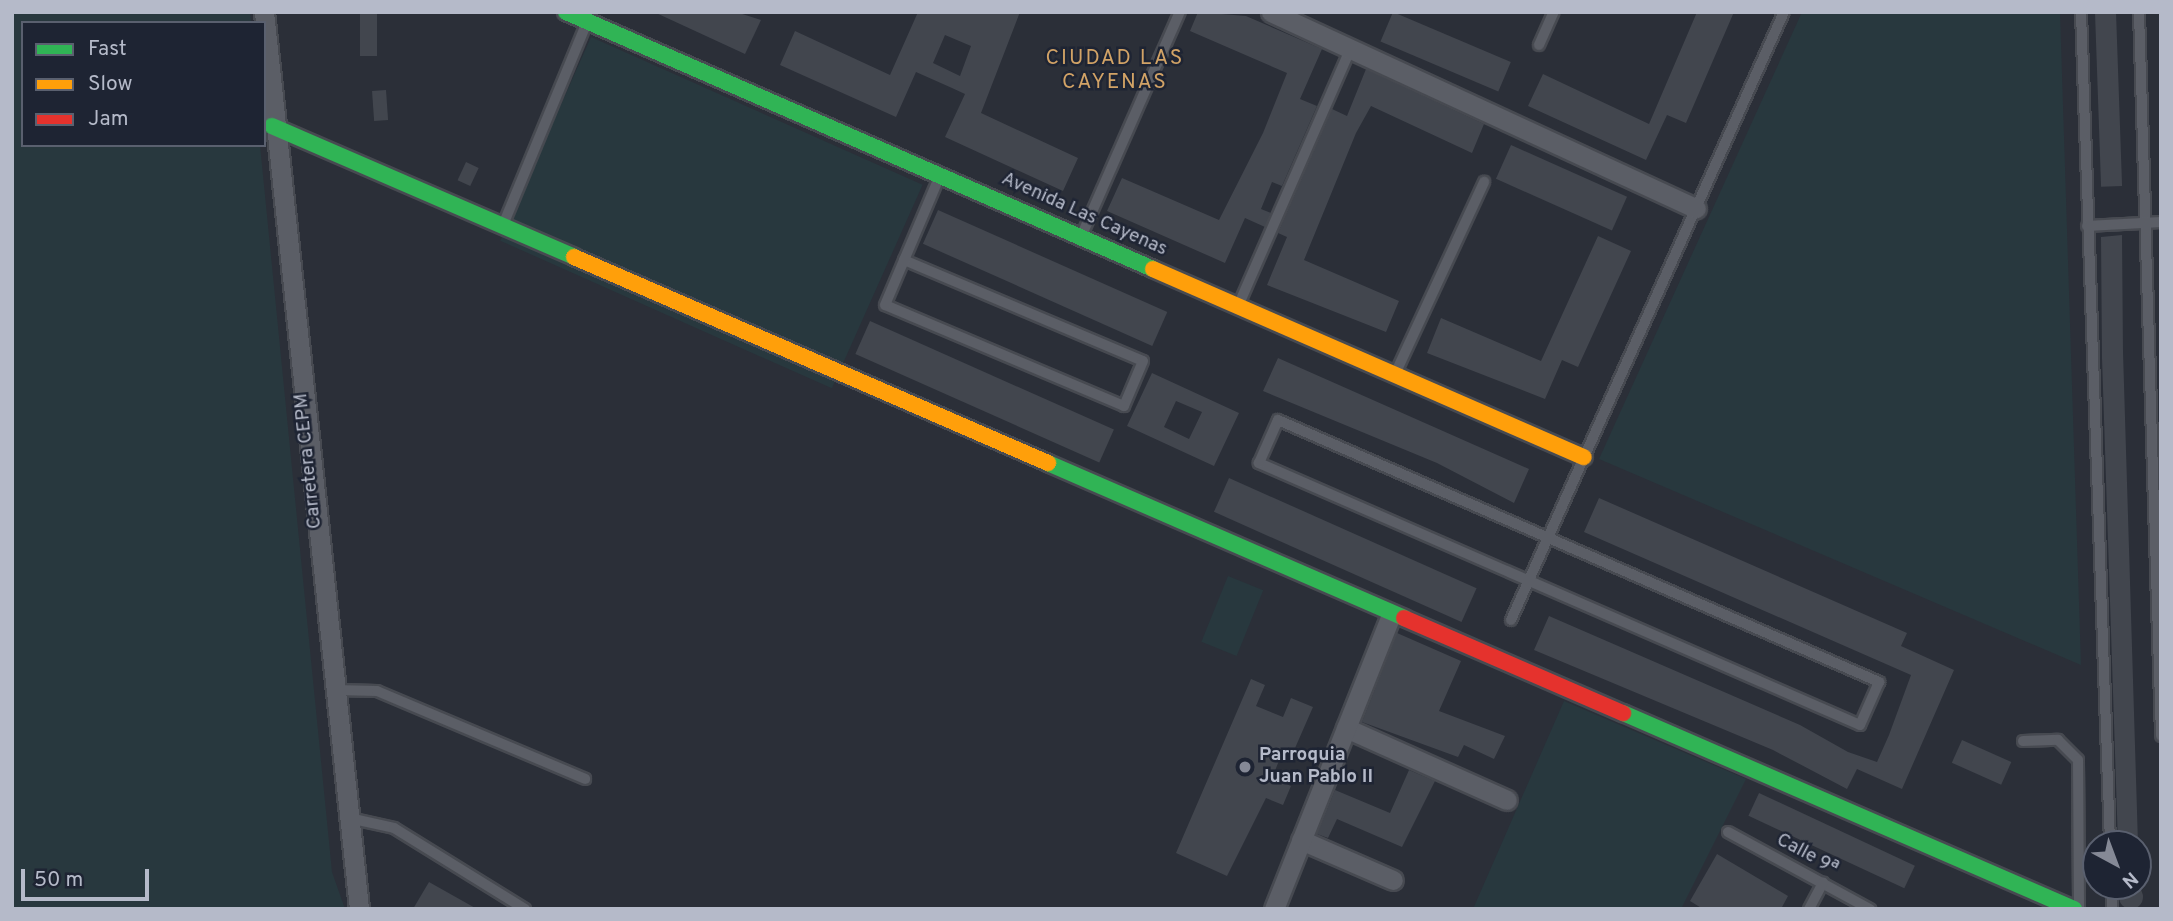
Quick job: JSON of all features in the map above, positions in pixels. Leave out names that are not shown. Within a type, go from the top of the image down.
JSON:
[{"type":"street","name":"Avenida Las Cayenas","points":[[566,12],[589,17],[940,176],[1584,457]]},
{"type":"street","points":[[1271,12],[1696,208]]},
{"type":"street","name":"Carretera CEPM","points":[[266,40],[272,126],[359,909]]},
{"type":"street","points":[[272,126],[1391,615],[2076,909]]},
{"type":"street","points":[[1274,909],[1391,615]]},
{"type":"street","points":[[1346,728],[1507,800]]},
{"type":"street","points":[[1301,840],[1394,880]]},
{"type":"lane","points":[[1081,237],[1180,12]]},
{"type":"lane","points":[[1539,45],[1554,12]]},
{"type":"lane","points":[[1511,620],[1784,12]]},
{"type":"lane","points":[[2081,12],[2109,830]]},
{"type":"lane","points":[[2139,12],[2158,548],[2161,736]]},
{"type":"lane","points":[[503,225],[589,17]]},
{"type":"lane","points":[[1238,306],[1352,48]]},
{"type":"lane","points":[[904,260],[1143,361],[1124,406],[885,305],[904,260],[940,176]]},
{"type":"lane","points":[[1395,374],[1484,182]]},
{"type":"lane","points":[[2087,226],[2161,222]]},
{"type":"lane","points":[[1278,420],[1548,538],[1879,682],[1860,725],[1259,463],[1278,420]]},
{"type":"lane","points":[[335,690],[377,691],[585,779]]},
{"type":"lane","points":[[2023,741],[2058,740],[2078,760],[2076,909]]},
{"type":"lane","points":[[349,818],[394,828],[525,909]]},
{"type":"lane","name":"Calle 9ª","points":[[1728,832],[1870,909]]},
{"type":"lane","points":[[1809,909],[1823,883]]},
{"type":"shaded area","points":[[12,12],[250,12],[251,21],[21,21],[21,147],[260,147],[332,872],[345,909],[12,909]]},
{"type":"shaded area","points":[[1802,12],[2060,12],[2081,665],[1599,459]]},
{"type":"shaded area","points":[[591,37],[923,185],[832,388],[500,241]]},
{"type":"shaded area","points":[[1228,576],[1263,590],[1237,656],[1201,642]]},
{"type":"shaded area","points":[[1564,701],[1746,779],[1681,909],[1473,909]]},
{"type":"building","points":[[360,12],[377,12],[377,56],[360,56]]},
{"type":"building","points":[[654,12],[736,12],[761,20],[745,54]]},
{"type":"building","points":[[918,12],[1020,12],[981,113],[1078,158],[1063,191],[945,137],[965,94],[952,88],[916,72],[896,117],[780,65],[795,31],[890,75]],"holes":[[[945,35],[971,46],[960,76],[933,63]]]},
{"type":"building","points":[[1198,12],[1246,16],[1322,49],[1300,99],[1317,106],[1282,186],[1272,182],[1261,209],[1271,213],[1265,227],[1245,218],[1225,263],[1107,211],[1122,178],[1219,220],[1263,133],[1287,73],[1190,31]]},
{"type":"building","points":[[1393,12],[1511,62],[1498,91],[1380,41]]},
{"type":"building","points":[[1697,12],[1734,12],[1686,123],[1667,115],[1646,160],[1528,106],[1543,74],[1649,124]]},
{"type":"building","points":[[2116,12],[2122,186],[2101,187],[2095,13]]},
{"type":"building","points":[[1366,69],[1484,124],[1472,153],[1371,106],[1356,133],[1304,260],[1399,301],[1386,332],[1267,285],[1287,237],[1278,233],[1332,109],[1347,116]]},
{"type":"building","points":[[386,90],[388,120],[374,121],[372,91]]},
{"type":"building","points":[[1511,145],[1627,197],[1612,230],[1496,179]]},
{"type":"building","points":[[466,162],[479,168],[470,186],[458,180]]},
{"type":"building","points":[[938,210],[1167,312],[1152,346],[923,244]]},
{"type":"building","points":[[2122,235],[2138,830],[2118,830],[2102,358],[2101,237]]},
{"type":"building","points":[[1598,236],[1631,251],[1578,367],[1562,360],[1545,399],[1427,353],[1441,318],[1541,361]]},
{"type":"building","points":[[870,321],[1114,430],[1099,462],[855,354]]},
{"type":"building","points":[[1278,358],[1529,469],[1514,503],[1437,463],[1263,391]]},
{"type":"building","points":[[1152,373],[1239,413],[1214,466],[1127,426]],"holes":[[[1176,401],[1202,412],[1189,439],[1164,427]]]},
{"type":"building","points":[[1229,478],[1477,588],[1462,622],[1214,512]]},
{"type":"building","points":[[1599,498],[1907,633],[1901,646],[1954,670],[1902,789],[1857,769],[1847,789],[1773,750],[1534,650],[1549,616],[1800,725],[1848,752],[1877,762],[1889,735],[1911,675],[1584,532]]},
{"type":"building","points":[[1397,633],[1461,661],[1439,711],[1505,736],[1494,759],[1464,745],[1458,757],[1362,722]]},
{"type":"building","name":"Parroquia Juan Pablo II","points":[[1251,679],[1265,685],[1256,706],[1283,717],[1291,698],[1313,707],[1292,755],[1283,751],[1272,778],[1291,786],[1283,805],[1266,798],[1227,876],[1176,853]]},
{"type":"building","points":[[1962,740],[2011,762],[2001,785],[1952,763]]},
{"type":"building","points":[[1409,770],[1435,781],[1402,847],[1337,819],[1328,838],[1317,834],[1335,790],[1390,813]]},
{"type":"building","points":[[1759,793],[1915,866],[1904,888],[1748,816]]},
{"type":"building","points":[[1717,854],[1788,896],[1781,909],[1703,909],[1690,901]]},
{"type":"building","points":[[429,882],[477,909],[413,909]]},
{"type":"building","points":[[2142,900],[2140,906],[2131,909],[2122,906],[2120,902]]},
{"type":"traffic: fast","points":[[566,12],[1153,269]]},
{"type":"traffic: fast","points":[[272,126],[574,257]]},
{"type":"traffic: fast","points":[[1048,463],[1404,618]]},
{"type":"traffic: fast","points":[[1623,713],[2074,909]]},
{"type":"traffic: slow","points":[[574,257],[1048,463]]},
{"type":"traffic: slow","points":[[1153,269],[1584,457]]},
{"type":"traffic: jam","points":[[1404,618],[1623,713]]},
{"type":"place","name":"Parroquia Juan Pablo II","points":[[1245,767]]},
{"type":"district","name":"CIUDAD LAS CAYENAS","points":[[1115,71]]}]
